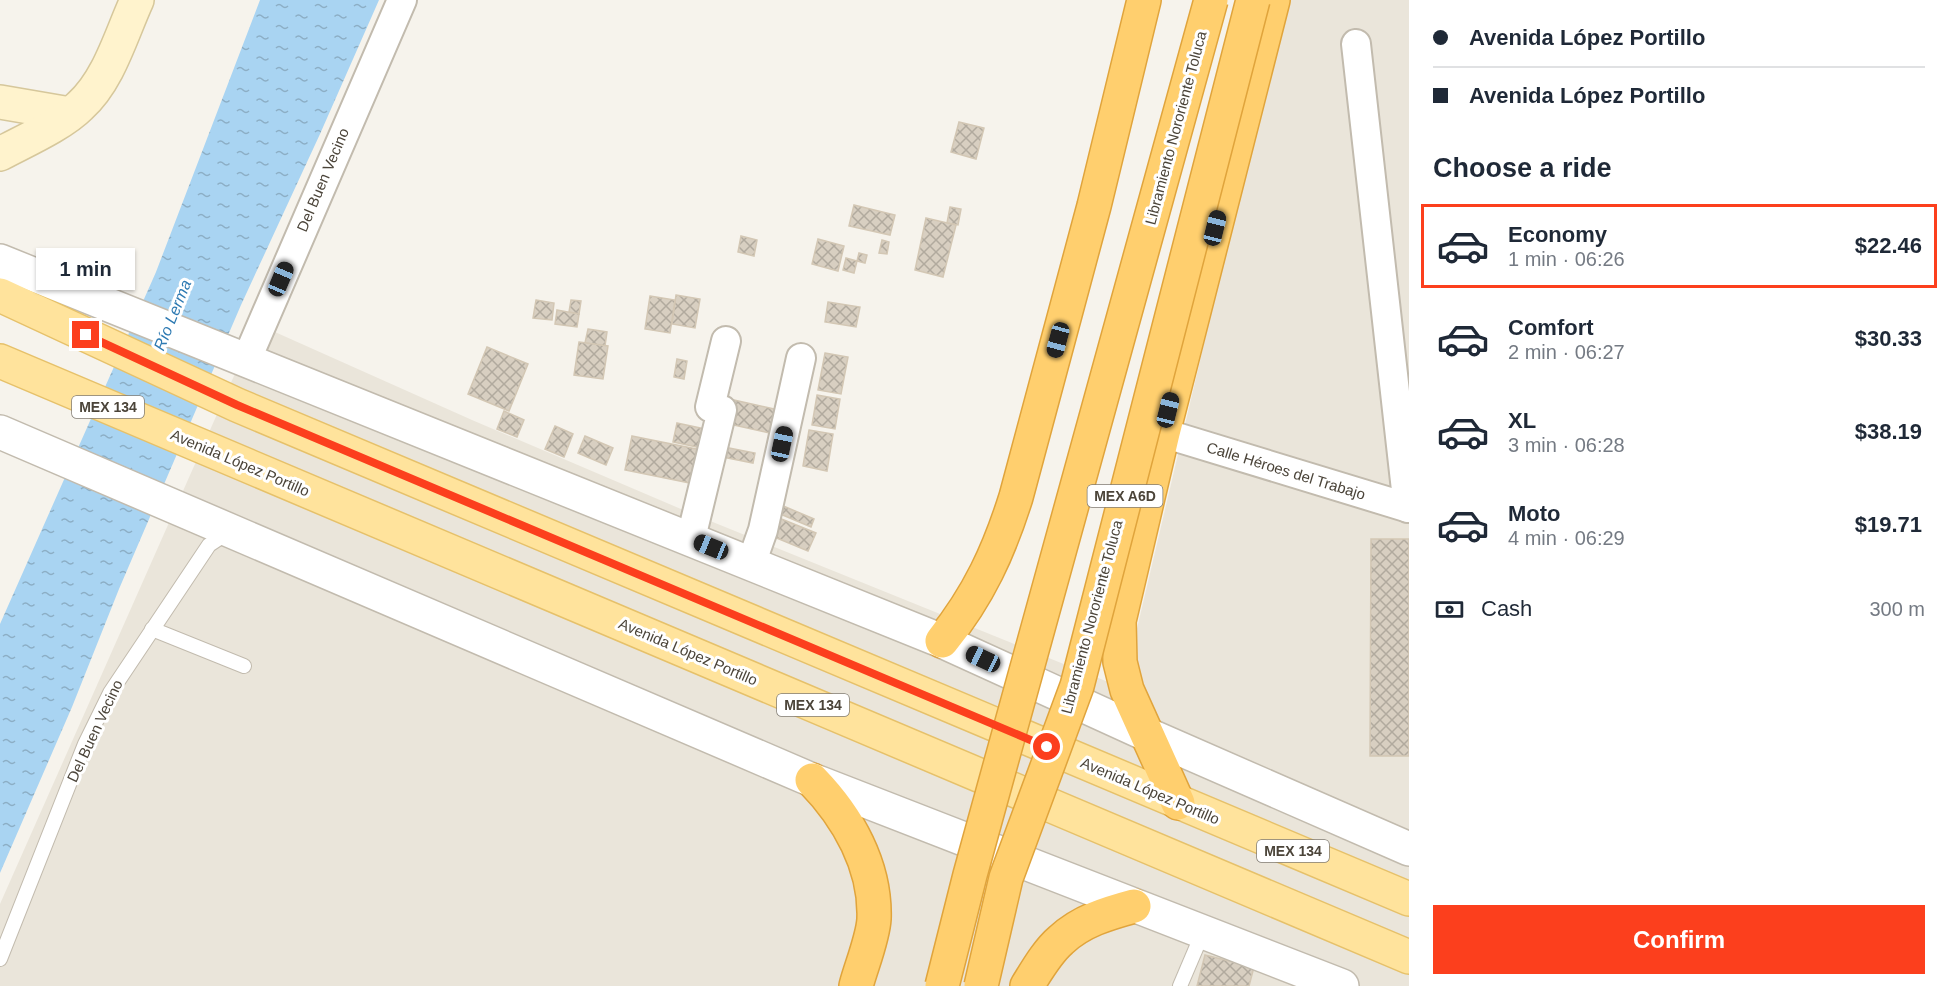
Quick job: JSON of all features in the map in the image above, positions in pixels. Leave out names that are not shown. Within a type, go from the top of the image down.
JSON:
[{"type":"highway","points":[[942,641],[979,589],[1004,536],[1094,206],[1144,0]]},
{"type":"highway","name":"Libramiento Nororiente Toluca","points":[[942,986],[976,852],[1211,0]]},
{"type":"highway","name":"Libramiento Nororiente Toluca","points":[[981,986],[1006,878],[1077,686],[1253,0]]},
{"type":"highway","points":[[1178,803],[1127,690],[1120,662],[1119,621],[1163,433],[1273,0]]},
{"type":"highway","points":[[813,780],[846,820],[858,844],[872,894],[874,921],[856,986]]},
{"type":"highway","points":[[1027,986],[1042,962],[1061,939],[1098,916],[1134,906]]},
{"type":"main road","points":[[0,154],[70,114],[94,90],[137,0]]},
{"type":"main road","points":[[0,102],[70,114]]},
{"type":"main road","name":"Avenida López Portillo","points":[[0,295],[237,405],[1409,899]]},
{"type":"main road","name":"Avenida López Portillo","points":[[0,361],[1409,957]]},
{"type":"street","name":"Del Buen Vecino","points":[[246,361],[402,0]]},
{"type":"street","points":[[1356,45],[1408,508]]},
{"type":"street","points":[[0,261],[942,641],[1146,734],[1409,849]]},
{"type":"street","points":[[691,538],[722,410],[710,407],[726,341]]},
{"type":"street","points":[[751,564],[764,530],[801,358]]},
{"type":"street","points":[[0,432],[813,780],[1342,986]]},
{"type":"street","name":"Calle Héroes del Trabajo","points":[[1163,433],[1408,508]]},
{"type":"lane","name":"Del Buen Vecino","points":[[0,959],[85,744],[110,693],[209,545],[232,530]]},
{"type":"lane","points":[[152,629],[244,666]]},
{"type":"lane","points":[[1180,986],[1203,932]]},
{"type":"shaded area","points":[[1285,0],[1409,0],[1409,986],[0,986],[0,904],[257,324],[472,420],[688,512],[1123,688]]},
{"type":"water","name":"Río Lerma","points":[[260,0],[379,0],[241,305],[0,873],[0,624],[156,272]]},
{"type":"building","points":[[959,122],[984,128],[976,159],[951,152]]},
{"type":"building","points":[[854,205],[895,215],[890,235],[849,226]]},
{"type":"building","points":[[950,207],[961,209],[958,225],[947,223]]},
{"type":"building","points":[[926,218],[956,225],[943,277],[915,270]]},
{"type":"building","points":[[741,236],[757,240],[754,256],[738,252]]},
{"type":"building","points":[[818,239],[844,246],[838,271],[812,264]]},
{"type":"building","points":[[882,240],[889,242],[887,254],[879,253]]},
{"type":"building","points":[[859,253],[867,255],[865,263],[857,261]]},
{"type":"building","points":[[846,258],[857,261],[854,273],[843,270]]},
{"type":"building","points":[[676,295],[700,299],[695,328],[672,324]]},
{"type":"building","points":[[650,296],[675,300],[670,333],[645,329]]},
{"type":"building","points":[[536,300],[554,303],[552,320],[533,318]]},
{"type":"building","points":[[571,300],[581,301],[579,314],[569,312]]},
{"type":"building","points":[[828,302],[860,307],[856,327],[825,322]]},
{"type":"building","points":[[557,310],[579,314],[577,327],[555,324]]},
{"type":"building","points":[[588,329],[607,332],[605,346],[585,343]]},
{"type":"building","points":[[579,342],[608,346],[603,379],[574,375]]},
{"type":"building","points":[[487,347],[528,364],[509,411],[468,394]]},
{"type":"building","points":[[825,353],[848,357],[841,394],[818,390]]},
{"type":"building","points":[[677,359],[687,361],[684,379],[674,377]]},
{"type":"building","points":[[817,395],[840,399],[835,429],[812,425]]},
{"type":"building","points":[[734,400],[779,410],[774,434],[729,424]]},
{"type":"building","points":[[504,411],[524,420],[517,437],[497,429]]},
{"type":"building","points":[[677,423],[715,431],[711,450],[673,442]]},
{"type":"building","points":[[555,426],[573,434],[564,457],[545,449]]},
{"type":"building","points":[[809,430],[833,434],[827,471],[803,466]]},
{"type":"building","points":[[585,436],[613,448],[606,465],[578,453]]},
{"type":"building","points":[[632,436],[702,450],[695,484],[625,470]]},
{"type":"building","points":[[724,447],[755,453],[753,463],[722,457]]},
{"type":"building","points":[[781,505],[814,519],[811,527],[778,513]]},
{"type":"building","points":[[779,518],[816,533],[808,551],[772,536]]},
{"type":"building","points":[[1371,539],[1409,539],[1409,756],[1370,756]]},
{"type":"building","points":[[1205,955],[1254,967],[1249,986],[1197,986]]},
{"type":"route","points":[[86,335],[237,405],[1047,747]]}]
